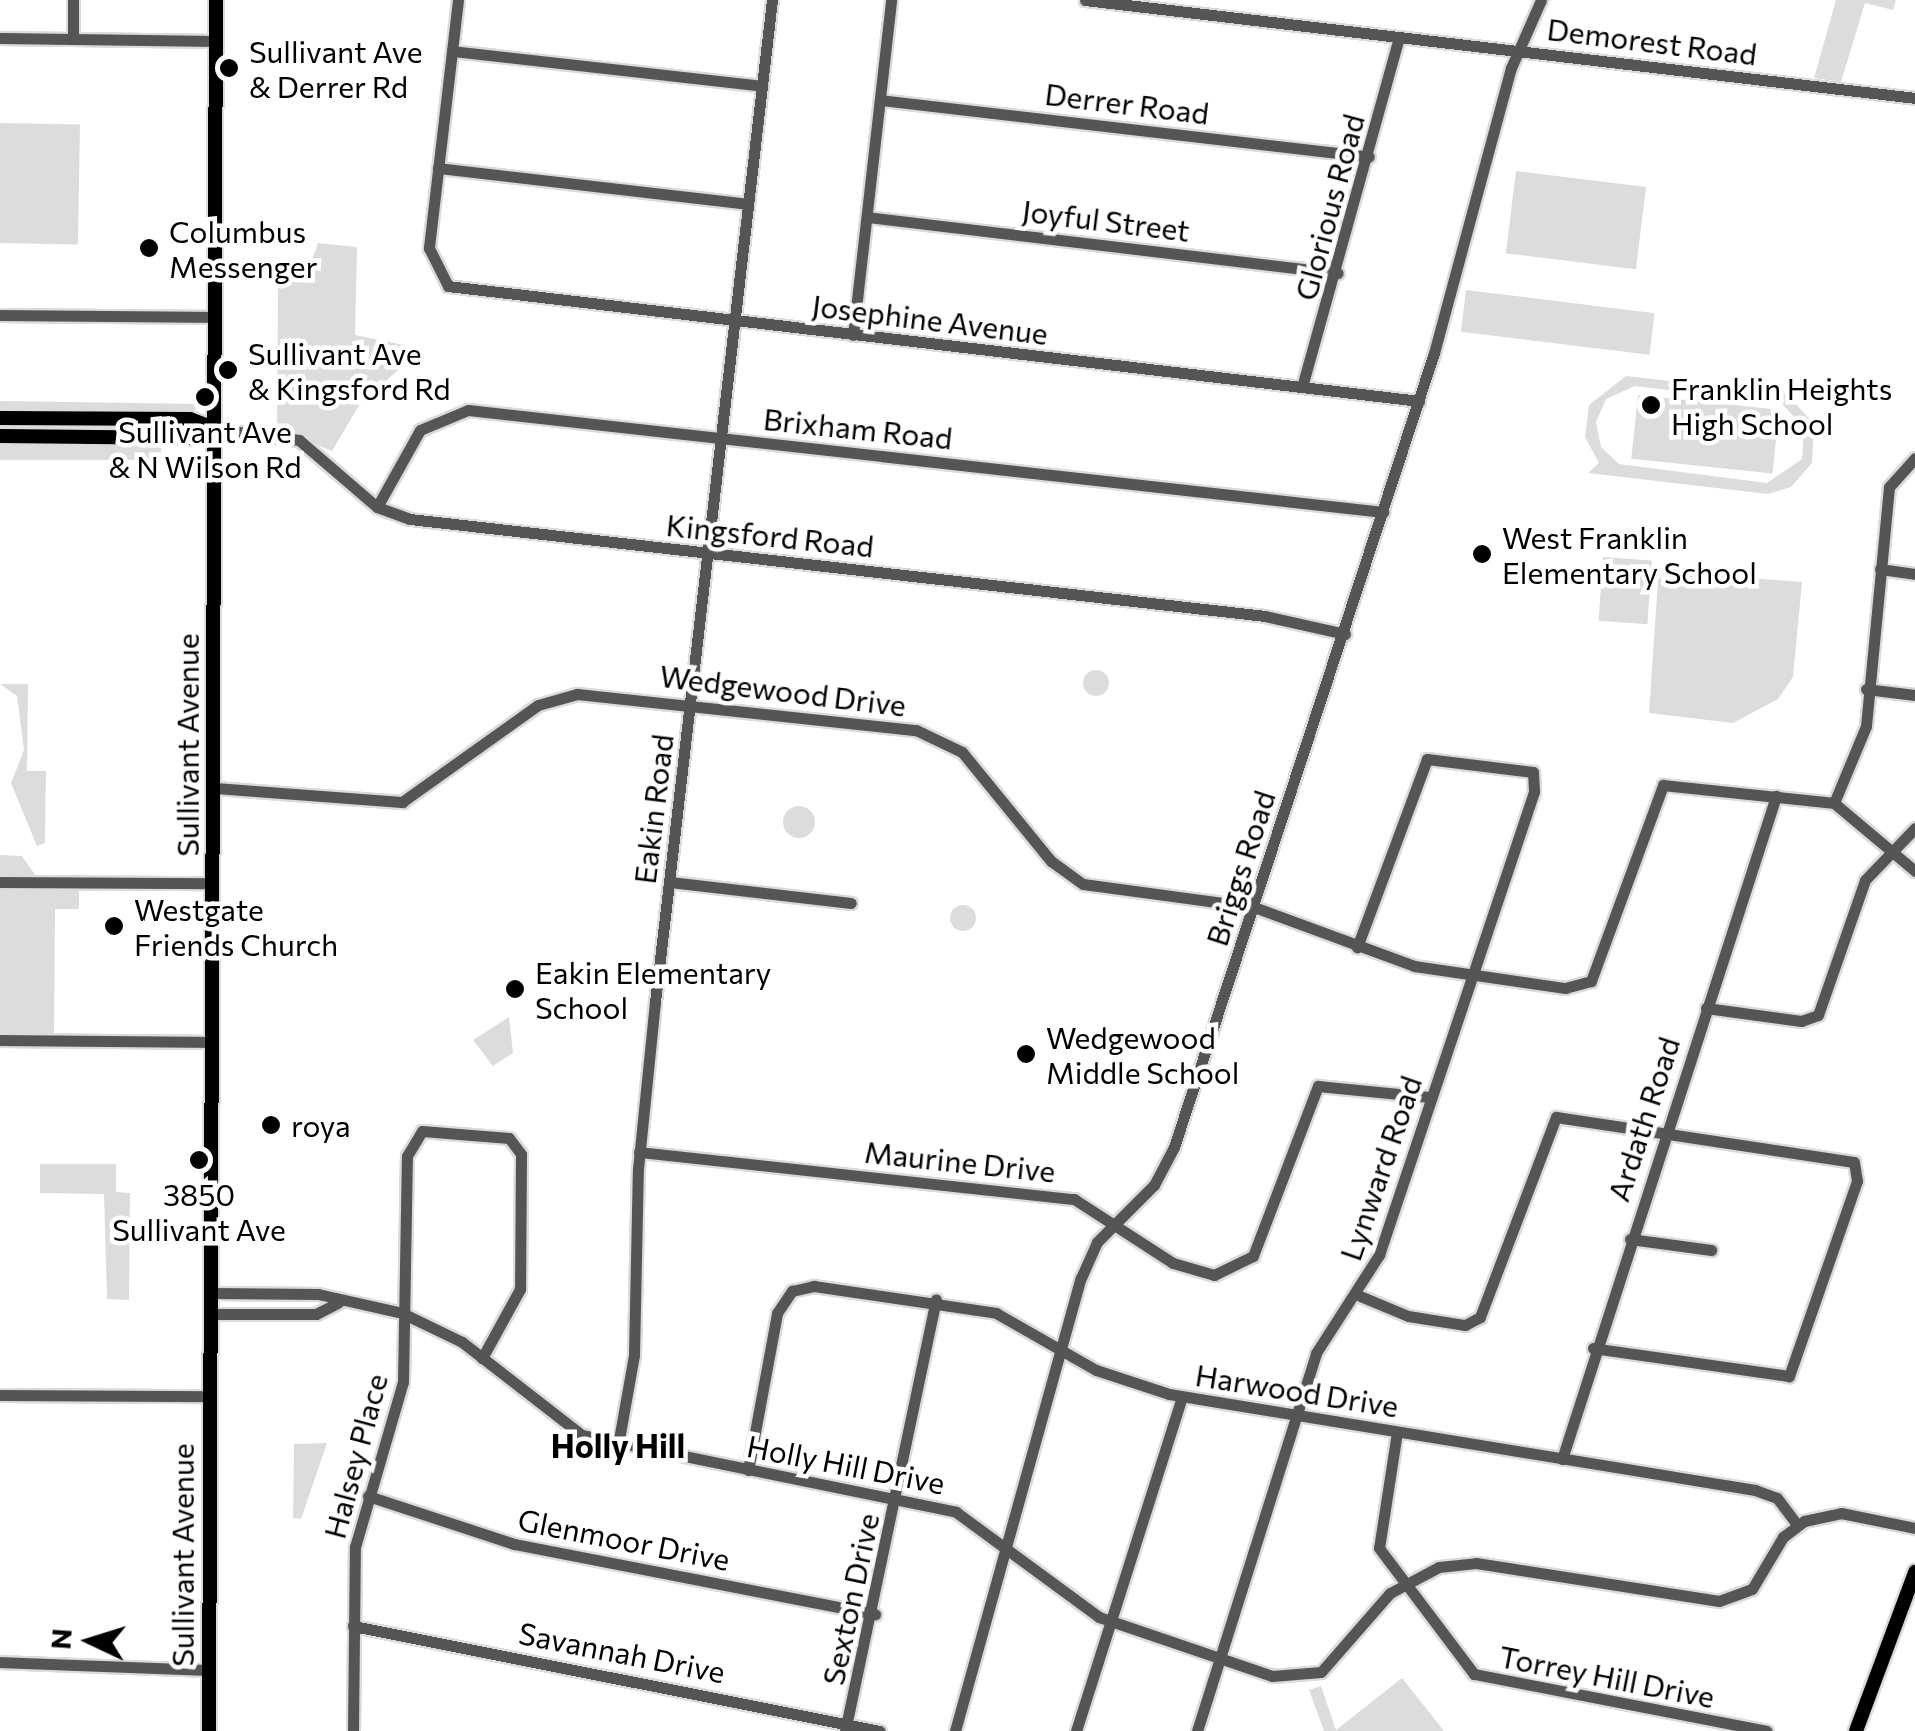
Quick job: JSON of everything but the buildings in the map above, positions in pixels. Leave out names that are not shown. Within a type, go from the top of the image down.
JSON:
[{"type":"main road","name":"Sullivant Avenue","points":[[209,1731],[216,0]]},
{"type":"main road","points":[[0,418],[190,419],[216,429]]},
{"type":"main road","points":[[0,436],[188,438],[216,429]]},
{"type":"main road","points":[[1856,1731],[1915,1572]]},
{"type":"street","points":[[73,0],[73,38]]},
{"type":"street","points":[[458,0],[438,168],[748,204]]},
{"type":"street","name":"Eakin Road","points":[[618,1444],[634,1355],[639,1152],[772,0]]},
{"type":"street","points":[[853,336],[892,0]]},
{"type":"street","name":"Demorest Road","points":[[1085,0],[1915,98]]},
{"type":"street","name":"Briggs Road","points":[[956,1731],[1009,1550],[1060,1348],[1090,1254],[1169,1158],[1345,634],[1419,401],[1520,50],[1542,0]]},
{"type":"street","name":"Glorious Road","points":[[1302,388],[1338,273],[1399,37]]},
{"type":"street","points":[[0,38],[218,40]]},
{"type":"street","points":[[452,50],[762,86]]},
{"type":"street","name":"Derrer Road","points":[[880,100],[1369,157]]},
{"type":"street","name":"Josephine Avenue","points":[[438,168],[429,248],[439,278],[459,290],[1419,401]]},
{"type":"street","name":"Joyful Street","points":[[867,217],[1338,273]]},
{"type":"street","points":[[0,315],[216,318]]},
{"type":"street","name":"Brixham Road","points":[[377,507],[420,430],[468,410],[1383,512]]},
{"type":"street","name":"Kingsford Road","points":[[216,429],[298,440],[377,507],[431,522],[1264,616],[1345,634]]},
{"type":"street","points":[[1915,458],[1889,487],[1861,746],[1834,803],[1915,870]]},
{"type":"street","points":[[1880,569],[1915,574]]},
{"type":"street","points":[[1866,689],[1915,695]]},
{"type":"street","name":"Wedgewood Drive","points":[[214,788],[391,804],[430,790],[522,716],[566,695],[925,732],[970,760],[1076,880],[1254,907],[1356,947],[1472,975],[1586,986],[1658,789],[1834,803]]},
{"type":"street","name":"Lynward Road","points":[[1196,1731],[1322,1342],[1360,1296],[1431,1097],[1536,786],[1524,766],[1435,756],[1421,767],[1356,947]]},
{"type":"street","name":"Ardath Road","points":[[1562,1459],[1593,1348],[1776,796]]},
{"type":"street","points":[[1706,1008],[1801,1021],[1818,1015],[1865,880],[1890,847],[1915,828]]},
{"type":"street","points":[[0,882],[214,883]]},
{"type":"street","points":[[670,882],[850,903]]},
{"type":"street","points":[[0,1040],[213,1042]]},
{"type":"street","name":"Maurine Drive","points":[[639,1152],[1074,1199],[1186,1270],[1229,1272],[1267,1230],[1318,1086],[1431,1097]]},
{"type":"street","points":[[1360,1296],[1408,1316],[1470,1323],[1487,1306],[1552,1119],[1666,1130],[1854,1162],[1857,1181],[1789,1376],[1593,1348]]},
{"type":"street","name":"Halsey Place","points":[[354,1731],[355,1547],[368,1496],[396,1424],[406,1314],[407,1156],[416,1136],[518,1144],[520,1289],[482,1358]]},
{"type":"street","points":[[1630,1239],[1711,1250]]},
{"type":"street","name":"Harwood Drive","points":[[748,1470],[778,1314],[792,1291],[936,1300],[996,1312],[1130,1384],[1182,1396],[1755,1490],[1776,1498],[1796,1525]]},
{"type":"street","name":"Holly Hill Drive","points":[[211,1292],[338,1303],[406,1314],[482,1358],[570,1429],[618,1444],[964,1515],[1110,1622],[1220,1660],[1297,1679],[1321,1672],[1402,1585],[1439,1567],[1476,1563],[1730,1600],[1752,1589],[1796,1525]]},
{"type":"street","name":"Sexton Drive","points":[[846,1726],[875,1614],[936,1300]]},
{"type":"street","name":"Holly Hill Drive","points":[[211,1314],[316,1314],[338,1303]]},
{"type":"street","points":[[0,1395],[211,1396]]},
{"type":"street","points":[[1076,1731],[1182,1396]]},
{"type":"street","name":"Torrey Hill Drive","points":[[1396,1432],[1379,1548],[1402,1585],[1484,1680],[1766,1731]]},
{"type":"street","name":"Glenmoor Drive","points":[[368,1496],[514,1544],[875,1614]]},
{"type":"street","points":[[1796,1525],[1841,1513],[1915,1528]]},
{"type":"street","name":"Savannah Drive","points":[[354,1626],[880,1731]]},
{"type":"street","points":[[0,1662],[209,1670]]},
{"type":"shaded area","points":[[1836,0],[1896,0],[1893,10],[1865,3],[1841,82],[1814,78]]},
{"type":"shaded area","points":[[0,123],[80,124],[78,244],[0,243]]},
{"type":"shaded area","points":[[1516,171],[1646,187],[1636,269],[1506,253]]},
{"type":"shaded area","points":[[318,243],[357,247],[355,335],[423,349],[361,402],[332,451],[277,429],[278,275],[306,277]]},
{"type":"shaded area","points":[[1466,290],[1655,313],[1649,355],[1461,332]]},
{"type":"shaded area","points":[[1626,376],[1787,394],[1814,424],[1812,463],[1791,487],[1768,494],[1588,473],[1599,463],[1585,437],[1589,405]],"holes":[[[1635,386],[1782,404],[1804,427],[1802,459],[1767,483],[1619,464],[1601,447],[1596,422],[1606,399]]]},
{"type":"shaded area","points":[[1638,395],[1779,410],[1773,473],[1631,459]]},
{"type":"shaded area","points":[[0,401],[203,404],[190,413],[0,411]]},
{"type":"shaded area","points":[[0,443],[161,443],[161,460],[0,460]]},
{"type":"shaded area","points":[[1603,557],[1652,560],[1647,624],[1599,621]]},
{"type":"shaded area","points":[[1667,572],[1802,582],[1793,677],[1778,699],[1733,723],[1649,713],[1658,580]]},
{"type":"shaded area","points":[[1096,670],[1105,674],[1109,683],[1105,692],[1096,696],[1087,692],[1083,683],[1087,674]]},
{"type":"shaded area","points":[[0,684],[28,684],[27,771],[46,771],[45,843],[37,846],[11,783],[24,750],[17,696]]},
{"type":"shaded area","points":[[799,806],[810,811],[815,822],[810,833],[799,838],[788,833],[783,822],[788,811]]},
{"type":"shaded area","points":[[0,855],[22,856],[38,879],[0,879]]},
{"type":"shaded area","points":[[0,885],[79,888],[79,909],[55,909],[54,1036],[0,1035]]},
{"type":"shaded area","points":[[963,905],[973,908],[973,928],[963,931],[953,928],[950,918],[953,908]]},
{"type":"shaded area","points":[[509,1017],[513,1053],[493,1066],[473,1040]]},
{"type":"shaded area","points":[[40,1164],[116,1164],[116,1192],[130,1193],[129,1300],[107,1299],[104,1194],[40,1193]]},
{"type":"shaded area","points":[[327,1443],[301,1519],[293,1518],[294,1444]]},
{"type":"shaded area","points":[[1402,1678],[1444,1731],[1324,1731],[1309,1690],[1321,1686],[1336,1730]]},
{"type":"place","name":"Sullivant Ave & Derrer Rd","points":[[229,68]]},
{"type":"place","name":"Columbus Messenger","points":[[149,248]]},
{"type":"place","name":"Sullivant Ave & Kingsford Rd","points":[[228,370]]},
{"type":"place","name":"Sullivant Ave & N Wilson Rd","points":[[205,397]]},
{"type":"place","name":"Franklin Heights High School","points":[[1651,405]]},
{"type":"place","name":"West Franklin Elementary School","points":[[1482,554]]},
{"type":"place","name":"Westgate Friends Church","points":[[114,926]]},
{"type":"place","name":"Eakin Elementary School","points":[[515,989]]},
{"type":"place","name":"Wedgewood Middle School","points":[[1026,1054]]},
{"type":"place","name":"roya","points":[[271,1125]]},
{"type":"place","name":"3850 Sullivant Ave","points":[[199,1160]]},
{"type":"district","name":"Holly Hill","points":[[618,1445]]}]
